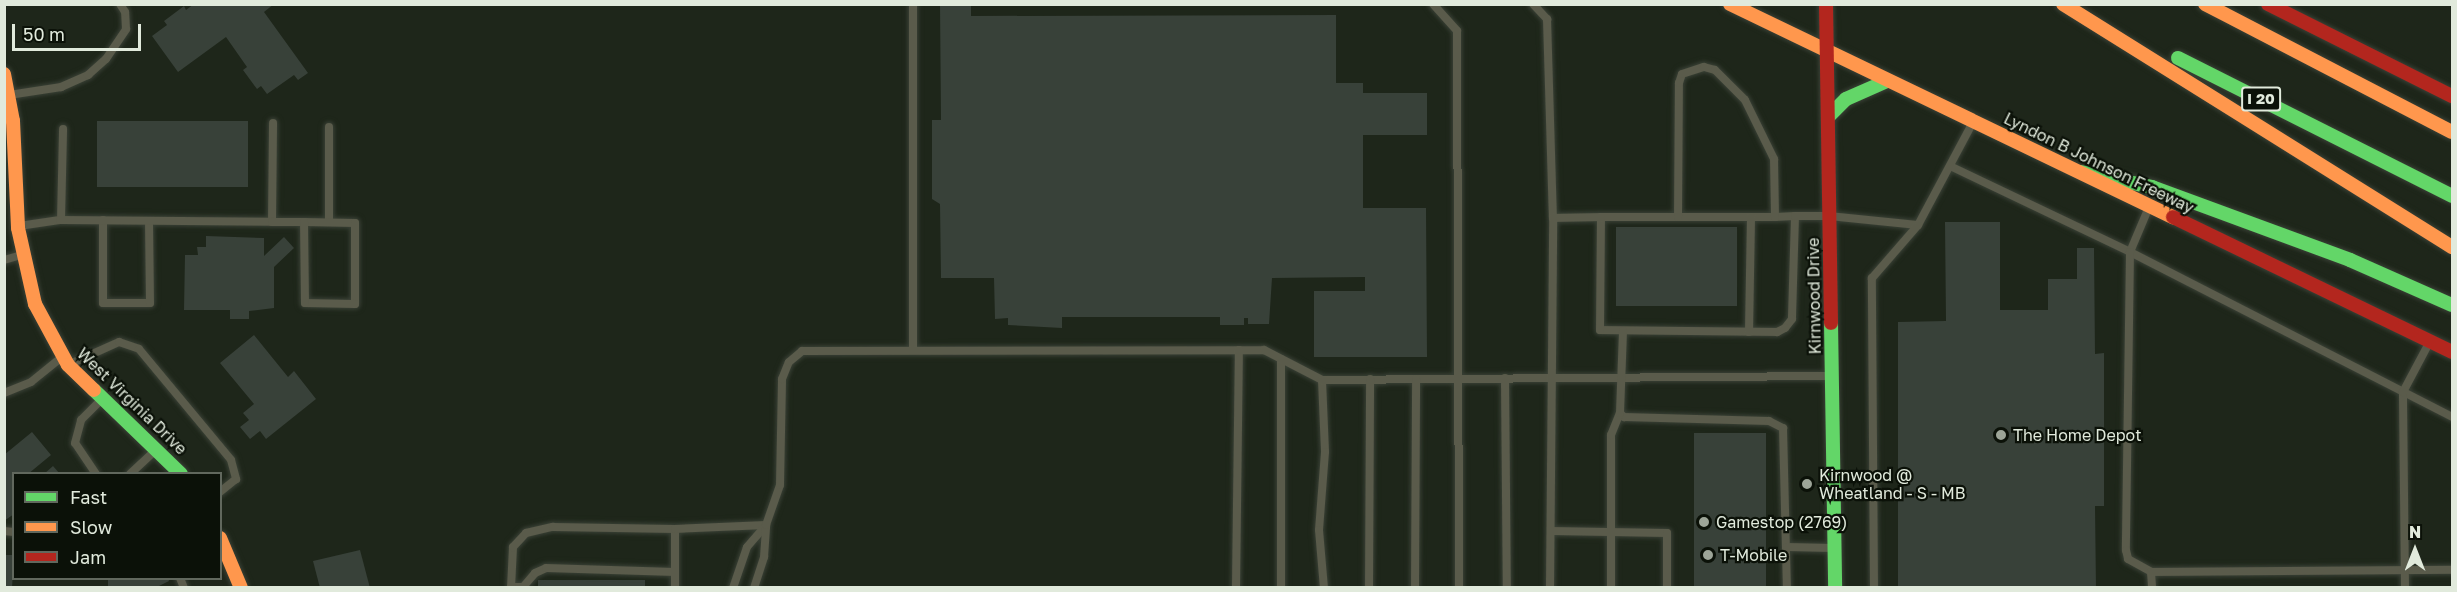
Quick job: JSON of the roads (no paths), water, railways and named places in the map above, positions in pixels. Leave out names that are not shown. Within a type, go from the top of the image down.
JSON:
[{"type":"main road","name":"Lyndon B Johnson Freeway","points":[[1730,4],[2452,352]]},
{"type":"main road","name":"Kirnwood Drive","points":[[1826,4],[1835,588]]},
{"type":"main road","points":[[2063,4],[2452,247]]},
{"type":"main road","name":"I 20","points":[[2069,4],[2452,196]]},
{"type":"main road","points":[[2205,4],[2452,132]]},
{"type":"main road","points":[[2268,4],[2452,96]]},
{"type":"main road","name":"West Virginia Drive","points":[[4,74],[9,95],[18,226],[35,304],[48,334],[66,361],[102,399],[179,472]]},
{"type":"main road","points":[[1827,117],[1846,99],[1887,81]]},
{"type":"main road","points":[[2081,172],[2152,187],[2350,260],[2452,305]]},
{"type":"main road","points":[[222,543],[242,588]]},
{"type":"lane","points":[[9,95],[61,87],[100,64],[120,44],[126,29],[125,12],[120,4]]},
{"type":"lane","points":[[913,4],[913,350]]},
{"type":"lane","points":[[1433,4],[1457,31],[1459,588]]},
{"type":"lane","points":[[1533,4],[1547,19],[1553,218],[1550,588]]},
{"type":"lane","points":[[1678,217],[1679,83],[1682,74],[1704,67],[1715,70],[1745,100],[1774,159],[1774,217]]},
{"type":"lane","points":[[1874,588],[1872,278],[1918,225],[1974,121]]},
{"type":"lane","points":[[272,222],[273,123]]},
{"type":"lane","points":[[329,127],[329,222]]},
{"type":"lane","points":[[62,220],[63,129]]},
{"type":"lane","points":[[1950,166],[2130,252],[2452,417]]},
{"type":"lane","points":[[2150,206],[2130,252],[2126,550],[2128,559],[2151,572],[2452,570]]},
{"type":"lane","points":[[1601,217],[1600,330],[1777,332],[1792,319],[1795,216]]},
{"type":"lane","points":[[1553,218],[1829,216],[1918,225]]},
{"type":"lane","points":[[1749,332],[1750,217]]},
{"type":"lane","points":[[18,226],[62,220],[329,222],[355,223],[356,304],[305,303],[304,222]]},
{"type":"lane","points":[[103,220],[103,303],[150,303],[149,221]]},
{"type":"lane","points":[[4,260],[23,255]]},
{"type":"lane","points":[[1611,588],[1611,435],[1620,413],[1623,330]]},
{"type":"lane","points":[[2404,588],[2403,392],[2430,341]]},
{"type":"lane","points":[[4,393],[30,382],[66,361],[119,342],[139,349],[231,460],[236,479],[222,490]]},
{"type":"lane","points":[[1236,588],[1239,350]]},
{"type":"lane","points":[[754,588],[764,557],[766,525],[780,485],[782,379],[789,362],[802,351],[1264,350],[1322,380],[1832,376]]},
{"type":"lane","points":[[1281,358],[1281,588]]},
{"type":"lane","points":[[1505,378],[1507,588]]},
{"type":"lane","points":[[1369,588],[1370,379]]},
{"type":"lane","points":[[1415,588],[1416,379]]},
{"type":"lane","points":[[1322,380],[1325,452],[1319,530],[1324,588]]},
{"type":"lane","points":[[95,472],[75,443],[81,420],[102,399]]},
{"type":"lane","points":[[1620,413],[1624,417],[1778,423],[1785,437],[1787,588]]},
{"type":"lane","points":[[132,472],[157,449]]},
{"type":"lane","points":[[675,572],[546,568],[535,573],[523,587],[511,587],[513,547],[526,533],[553,527],[675,529],[766,525]]},
{"type":"lane","points":[[733,588],[747,547],[766,525]]},
{"type":"lane","points":[[675,529],[675,588]]},
{"type":"lane","points":[[1551,531],[1667,533],[1667,588]]},
{"type":"lane","points":[[1787,547],[1834,548]]},
{"type":"lane","points":[[2151,572],[2152,588]]},
{"type":"place","name":"The Home Depot","points":[[2001,435]]},
{"type":"place","name":"Kirnwood @ Wheatland - S - MB","points":[[1807,484]]},
{"type":"place","name":"Gamestop (2769)","points":[[1704,522]]},
{"type":"place","name":"T-Mobile","points":[[1708,555]]}]
